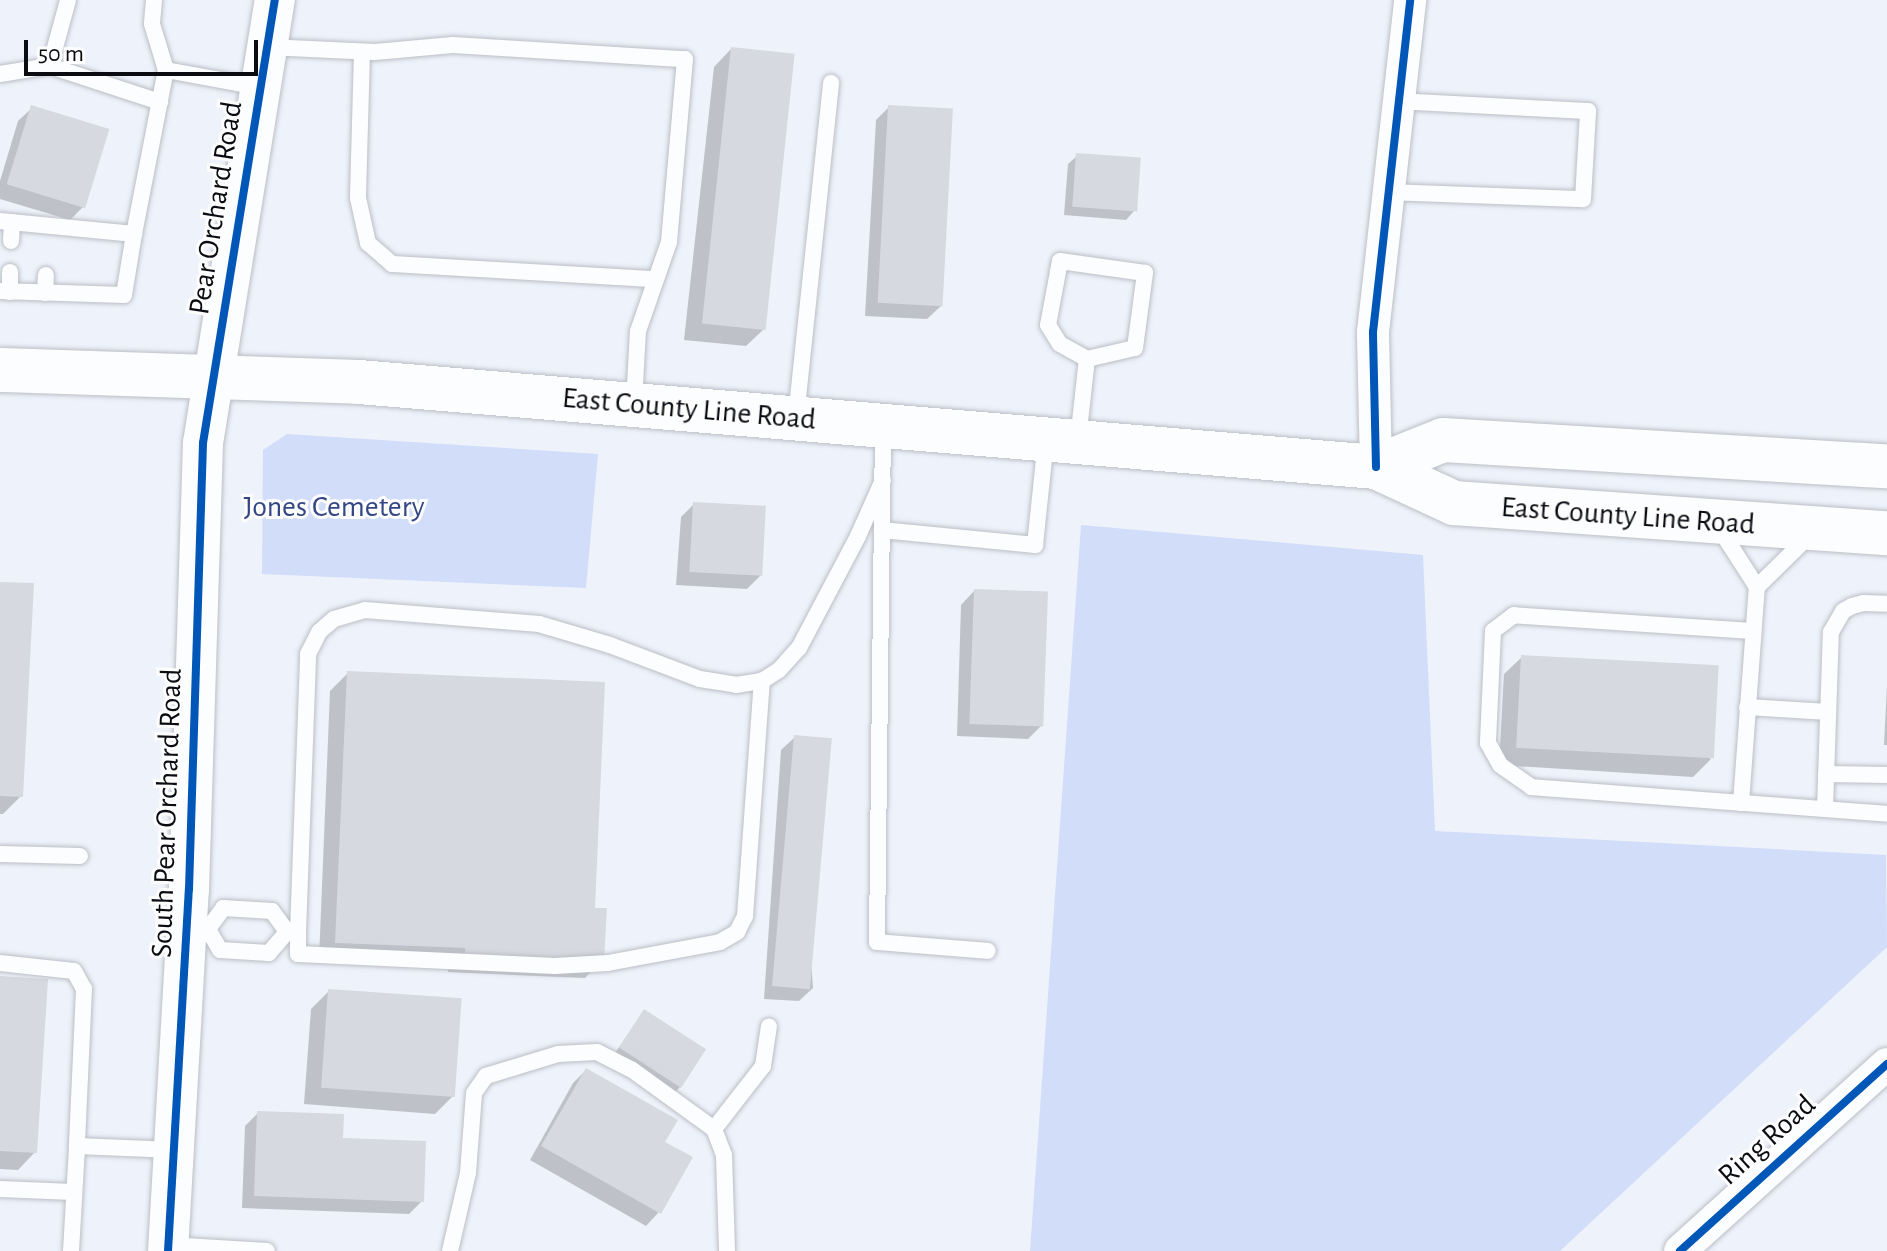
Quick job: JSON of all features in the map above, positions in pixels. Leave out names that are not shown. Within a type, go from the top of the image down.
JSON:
[{"type":"main road","name":"East County Line Road","points":[[0,370],[359,382],[1376,467],[1454,503],[1887,533]]},
{"type":"main road","name":"East County Line Road","points":[[1376,467],[1443,440],[1887,466]]},
{"type":"street","name":"Pear Orchard Road","points":[[214,377],[275,0]]},
{"type":"street","points":[[1376,467],[1373,332],[1410,0]]},
{"type":"street","name":"South Pear Orchard Road","points":[[168,1248],[174,1150],[198,928],[203,443],[214,377]]},
{"type":"street","name":"Ring Road","points":[[1680,1251],[1887,1064]]},
{"type":"lane","points":[[50,66],[68,0]]},
{"type":"lane","points":[[10,272],[5,291],[124,295],[166,70],[152,24],[154,0]]},
{"type":"lane","points":[[267,47],[362,52],[453,45],[685,59],[669,242],[638,331],[634,405]]},
{"type":"lane","points":[[362,52],[358,198],[368,243],[392,264],[656,279]]},
{"type":"lane","points":[[0,74],[50,66],[160,102]]},
{"type":"lane","points":[[166,70],[259,87]]},
{"type":"lane","points":[[796,418],[831,83]]},
{"type":"lane","points":[[1389,192],[1583,199],[1588,111],[1399,101]]},
{"type":"lane","points":[[11,241],[6,221],[48,233],[134,234]]},
{"type":"lane","points":[[1060,261],[1145,273],[1135,348],[1087,359],[1060,344],[1048,325],[1060,261]]},
{"type":"lane","points":[[45,293],[46,275]]},
{"type":"lane","points":[[882,530],[1035,545],[1087,359]]},
{"type":"lane","points":[[883,425],[877,942],[988,951]]},
{"type":"lane","points":[[762,681],[745,916],[737,932],[720,942],[608,963],[555,966],[298,954],[292,932],[308,654],[319,632],[334,619],[365,610],[539,624],[610,645],[700,679],[736,685],[762,681],[779,670],[799,648],[858,536],[883,480]]},
{"type":"lane","points":[[1715,522],[1757,587]]},
{"type":"lane","points":[[1741,803],[1757,587],[1816,528]]},
{"type":"lane","points":[[1825,809],[1831,632],[1835,621],[1852,606],[1887,604]]},
{"type":"lane","points":[[1752,631],[1514,615],[1493,631],[1488,743],[1500,765],[1531,787],[1887,814]]},
{"type":"lane","points":[[1747,707],[1828,712]]},
{"type":"lane","points":[[1826,774],[1887,775]]},
{"type":"lane","points":[[0,854],[80,856]]},
{"type":"lane","points":[[223,908],[272,911],[292,932],[269,953],[220,950],[198,928],[223,908]]},
{"type":"lane","points":[[0,963],[74,971],[84,989],[71,1251]]},
{"type":"lane","points":[[714,1129],[763,1066],[769,1026]]},
{"type":"lane","points":[[450,1251],[468,1173],[474,1093],[486,1076],[558,1054],[597,1052],[631,1069],[714,1129],[724,1155],[727,1251]]},
{"type":"lane","points":[[77,1146],[174,1150]]},
{"type":"lane","points":[[0,1189],[73,1192]]},
{"type":"lane","points":[[168,1248],[267,1251]]},
{"type":"green space","name":"Jones Cemetery","points":[[287,434],[598,454],[586,588],[262,574],[263,450]]},
{"type":"green space","points":[[1081,525],[1423,555],[1435,831],[1886,855],[1887,947],[1560,1251],[1030,1251]]},
{"type":"building","points":[[731,47],[795,54],[766,330],[702,323]]},
{"type":"building","points":[[31,105],[109,129],[85,208],[7,184]]},
{"type":"building","points":[[888,105],[953,108],[943,306],[878,303]]},
{"type":"building","points":[[1076,153],[1141,158],[1137,211],[1072,207]]},
{"type":"building","points":[[693,502],[766,506],[762,576],[689,572]]},
{"type":"building","points":[[0,582],[34,583],[23,797],[0,796]]},
{"type":"building","points":[[974,589],[1048,592],[1043,727],[969,724]]},
{"type":"building","points":[[1521,655],[1719,665],[1714,758],[1516,748]]},
{"type":"building","points":[[347,671],[605,682],[595,908],[607,908],[604,961],[465,956],[465,948],[335,943]]},
{"type":"building","points":[[794,735],[832,738],[810,989],[772,986]]},
{"type":"building","points":[[0,976],[48,979],[37,1153],[0,1151]]},
{"type":"building","points":[[328,989],[462,998],[455,1097],[321,1088]]},
{"type":"building","points":[[644,1009],[706,1049],[681,1088],[619,1048]]},
{"type":"building","points":[[586,1068],[678,1120],[665,1142],[693,1157],[661,1214],[541,1146]]},
{"type":"building","points":[[257,1111],[344,1114],[343,1138],[426,1141],[424,1202],[254,1196]]},
{"type":"cycle path","points":[[168,1251],[189,889],[203,443],[275,0]]},
{"type":"cycle path","points":[[1376,467],[1373,332],[1410,0]]},
{"type":"cycle path","points":[[1680,1251],[1887,1064]]}]
